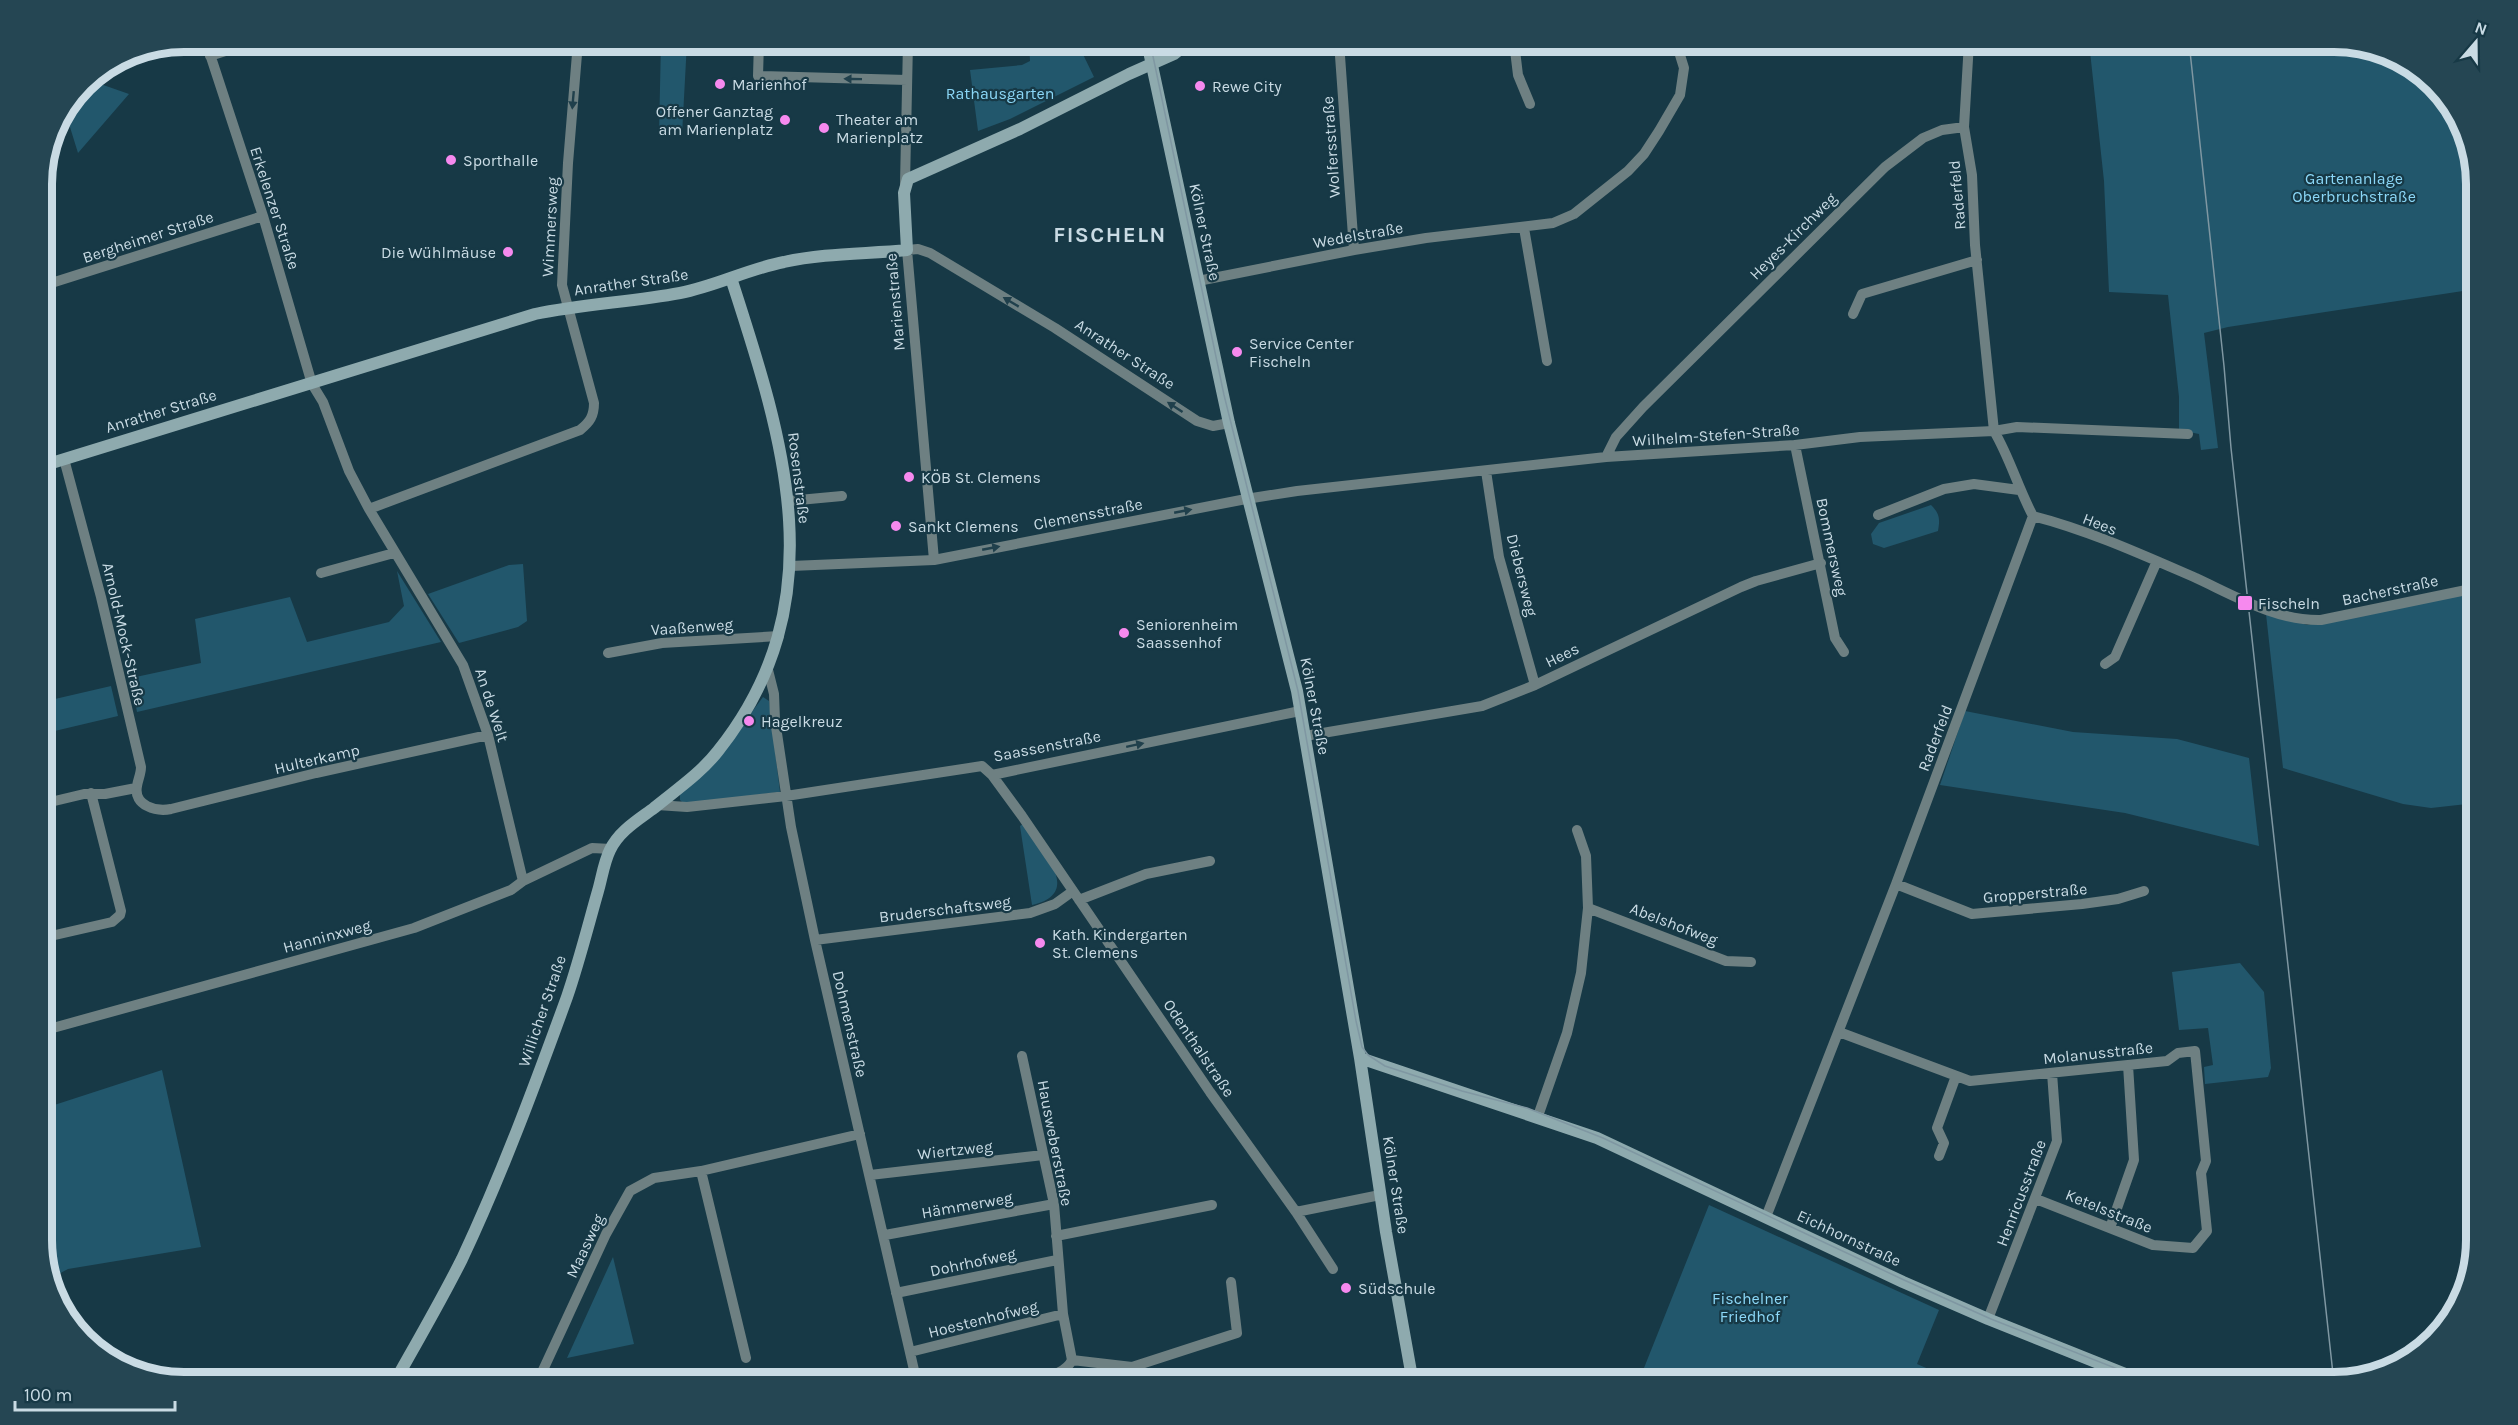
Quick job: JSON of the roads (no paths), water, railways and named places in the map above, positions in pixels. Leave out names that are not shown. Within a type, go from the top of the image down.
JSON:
[{"type":"main road","name":"Kölner Straße","points":[[1149,52],[1229,423],[1305,736],[1411,1372]]},
{"type":"main road","points":[[905,184],[908,179],[930,168],[1029,125],[1177,52]]},
{"type":"main road","name":"Marienstraße","points":[[905,184],[907,250]]},
{"type":"main road","name":"Anrather Straße","points":[[53,462],[506,322],[568,307],[677,294],[755,269],[808,257],[907,250]]},
{"type":"main road","name":"Rosenstraße","points":[[731,278],[768,394],[782,452],[788,501],[790,566],[788,591],[779,636],[761,685]]},
{"type":"main road","name":"Willicher Straße","points":[[400,1372],[460,1261],[493,1190],[568,994],[610,849],[628,827],[702,768],[716,753],[761,685]]},
{"type":"main road","name":"Eichhornstraße","points":[[1360,1058],[1538,1116],[1618,1146],[1988,1319],[2120,1372]]},
{"type":"main road","points":[[1365,1091],[1373,1075],[1393,1069]]},
{"type":"street","name":"Erkelenzer Straße","points":[[209,52],[263,216],[312,384]]},
{"type":"street","points":[[210,56],[222,52]]},
{"type":"street","name":"Wimmersweg","points":[[369,509],[580,430],[594,414],[594,403],[562,285],[568,163],[577,52]]},
{"type":"street","points":[[759,52],[758,76],[907,80]]},
{"type":"street","name":"Marienstraße","points":[[905,184],[908,52]]},
{"type":"street","name":"Wolfersstraße","points":[[1340,52],[1354,250]]},
{"type":"street","points":[[1516,52],[1518,75],[1530,104]]},
{"type":"street","name":"Wedelstraße","points":[[1198,281],[1426,238],[1553,224],[1574,214],[1610,187],[1644,154],[1680,95],[1684,68],[1679,52]]},
{"type":"street","points":[[1964,127],[1968,52]]},
{"type":"street","name":"Raderfeld","points":[[1766,1217],[1896,884],[2033,516],[2019,490],[2005,450],[1994,431],[1977,260],[1972,175],[1964,127]]},
{"type":"street","name":"Heyes-Kirchweg","points":[[1606,457],[1616,437],[1643,407],[1879,172],[1915,142],[1942,130],[1964,127]]},
{"type":"street","name":"Bergheimer Straße","points":[[53,283],[263,216]]},
{"type":"street","points":[[1524,228],[1547,361]]},
{"type":"street","name":"Anrather Straße","points":[[907,250],[918,249],[930,253],[1055,328],[1197,421],[1213,426],[1229,423]]},
{"type":"street","name":"Marienstraße","points":[[907,250],[934,560]]},
{"type":"street","points":[[1853,314],[1862,294],[1977,260]]},
{"type":"street","name":"An de Welt","points":[[312,384],[323,402],[349,471],[369,509],[463,665],[488,735],[523,881]]},
{"type":"street","name":"Wilhelm-Stefen-Straße","points":[[1248,499],[1297,491],[1606,457],[1795,445],[1860,437],[1994,431],[2017,427],[2188,434]]},
{"type":"street","name":"Bommersweg","points":[[1795,445],[1835,638],[1845,652]]},
{"type":"street","name":"Arnold-Mock-Straße","points":[[64,459],[101,597],[141,767],[136,788]]},
{"type":"street","name":"Diebersweg","points":[[1486,471],[1500,556],[1535,685]]},
{"type":"street","points":[[1878,515],[1944,489],[1974,484],[2019,490]]},
{"type":"street","points":[[788,501],[842,496]]},
{"type":"street","name":"Clemensstraße","points":[[790,566],[934,560],[1248,499]]},
{"type":"street","name":"Hees","points":[[2033,516],[2157,561],[2209,584]]},
{"type":"street","points":[[321,573],[394,553]]},
{"type":"street","points":[[2105,664],[2115,657],[2157,561]]},
{"type":"street","name":"Hees","points":[[1305,736],[1482,706],[1535,685],[1723,594],[1756,581],[1821,563]]},
{"type":"street","name":"Bacherstraße","points":[[2209,584],[2288,617],[2310,620],[2321,620],[2465,590]]},
{"type":"street","name":"Vaaßenweg","points":[[609,653],[662,643],[779,636]]},
{"type":"street","name":"Dohmenstraße","points":[[768,670],[774,694],[775,720],[786,796],[815,940],[885,1235],[915,1372]]},
{"type":"street","name":"Saassenstraße","points":[[657,805],[687,807],[786,796],[982,766],[992,774],[1300,711]]},
{"type":"street","name":"Hulterkamp","points":[[136,788],[144,805],[154,810],[171,809],[316,773],[488,735]]},
{"type":"street","name":"Odenthalstraße","points":[[992,774],[1210,1092],[1296,1212],[1333,1269]]},
{"type":"street","points":[[53,802],[91,793],[105,794],[136,788]]},
{"type":"street","points":[[53,935],[112,922],[120,915],[121,911],[91,793]]},
{"type":"street","points":[[1538,1116],[1576,998],[1588,908],[1586,856],[1577,830]]},
{"type":"street","name":"Hanninxweg","points":[[53,1028],[414,928],[511,890],[523,881],[592,848],[610,849]]},
{"type":"street","points":[[1076,896],[1146,874],[1210,861]]},
{"type":"street","name":"Gropperstraße","points":[[1896,884],[1972,914],[2082,904],[2118,899],[2144,891]]},
{"type":"street","name":"Bruderschaftsweg","points":[[815,940],[1030,913],[1076,896]]},
{"type":"street","name":"Abelshofweg","points":[[1588,908],[1726,961],[1751,962]]},
{"type":"street","name":"Molanusstraße","points":[[1839,1032],[1970,1081],[2167,1061],[2178,1053],[2195,1051],[2206,1161],[2203,1168]]},
{"type":"street","name":"Hausweberstraße","points":[[1022,1056],[1054,1204],[1063,1314],[1072,1360]]},
{"type":"street","points":[[2110,1228],[2134,1160],[2128,1065]]},
{"type":"street","name":"Henricusstraße","points":[[1988,1319],[2058,1141],[2052,1073]]},
{"type":"street","points":[[1939,1156],[1944,1143],[1937,1128],[1956,1076]]},
{"type":"street","name":"Maasweg","points":[[542,1372],[606,1234],[630,1191],[654,1178],[701,1171],[860,1134]]},
{"type":"street","name":"Wiertzweg","points":[[870,1175],[1043,1155]]},
{"type":"street","name":"Ketelsstraße","points":[[2036,1199],[2153,1245],[2193,1248],[2207,1231],[2201,1173],[2203,1168]]},
{"type":"street","points":[[701,1171],[746,1358]]},
{"type":"street","points":[[1296,1212],[1380,1196]]},
{"type":"street","name":"Hämmerweg","points":[[885,1235],[1054,1204]]},
{"type":"street","points":[[1056,1236],[1212,1205]]},
{"type":"street","name":"Dohrhofweg","points":[[896,1293],[1057,1260]]},
{"type":"street","points":[[1058,1372],[1069,1366],[1072,1360],[1132,1367],[1236,1333],[1231,1282]]},
{"type":"street","name":"Hoestenhofweg","points":[[910,1352],[1063,1314]]},
{"type":"street","points":[[1132,1367],[1133,1372]]},
{"type":"tram line","points":[[1152,52],[1224,395],[1298,691],[1362,1047],[1368,1055],[1385,1066],[1462,1091],[1527,1108],[1603,1138],[1991,1319],[2125,1372]]},
{"type":"tram line","points":[[2190,52],[2231,448],[2333,1372]]},
{"type":"place","name":"Marienhof","points":[[720,84]]},
{"type":"place","name":"Rewe City","points":[[1200,86]]},
{"type":"place","name":"Offener Ganztag am Marienplatz","points":[[785,120]]},
{"type":"place","name":"Theater am Marienplatz","points":[[824,128]]},
{"type":"place","name":"Sporthalle","points":[[451,160]]},
{"type":"place","name":"Die Wühlmäuse","points":[[508,252]]},
{"type":"place","name":"Service Center Fischeln","points":[[1237,352]]},
{"type":"place","name":"KÖB St. Clemens","points":[[909,477]]},
{"type":"place","name":"Sankt Clemens","points":[[896,526]]},
{"type":"place","name":"Fischeln","points":[[2245,603]]},
{"type":"place","name":"Seniorenheim Saassenhof","points":[[1124,633]]},
{"type":"place","name":"Hagelkreuz","points":[[749,721]]},
{"type":"place","name":"Kath. Kindergarten St. Clemens","points":[[1040,943]]},
{"type":"place","name":"Südschule","points":[[1346,1288]]},
{"type":"district","name":"FISCHELN","points":[[1110,235]]},
{"type":"park label","name":"Rathausgarten","points":[[1000,93]]},
{"type":"park label","name":"Gartenanlage Oberbruchstraße","points":[[2354,187]]},
{"type":"park label","name":"Fischelner Friedhof","points":[[1750,1307]]}]
